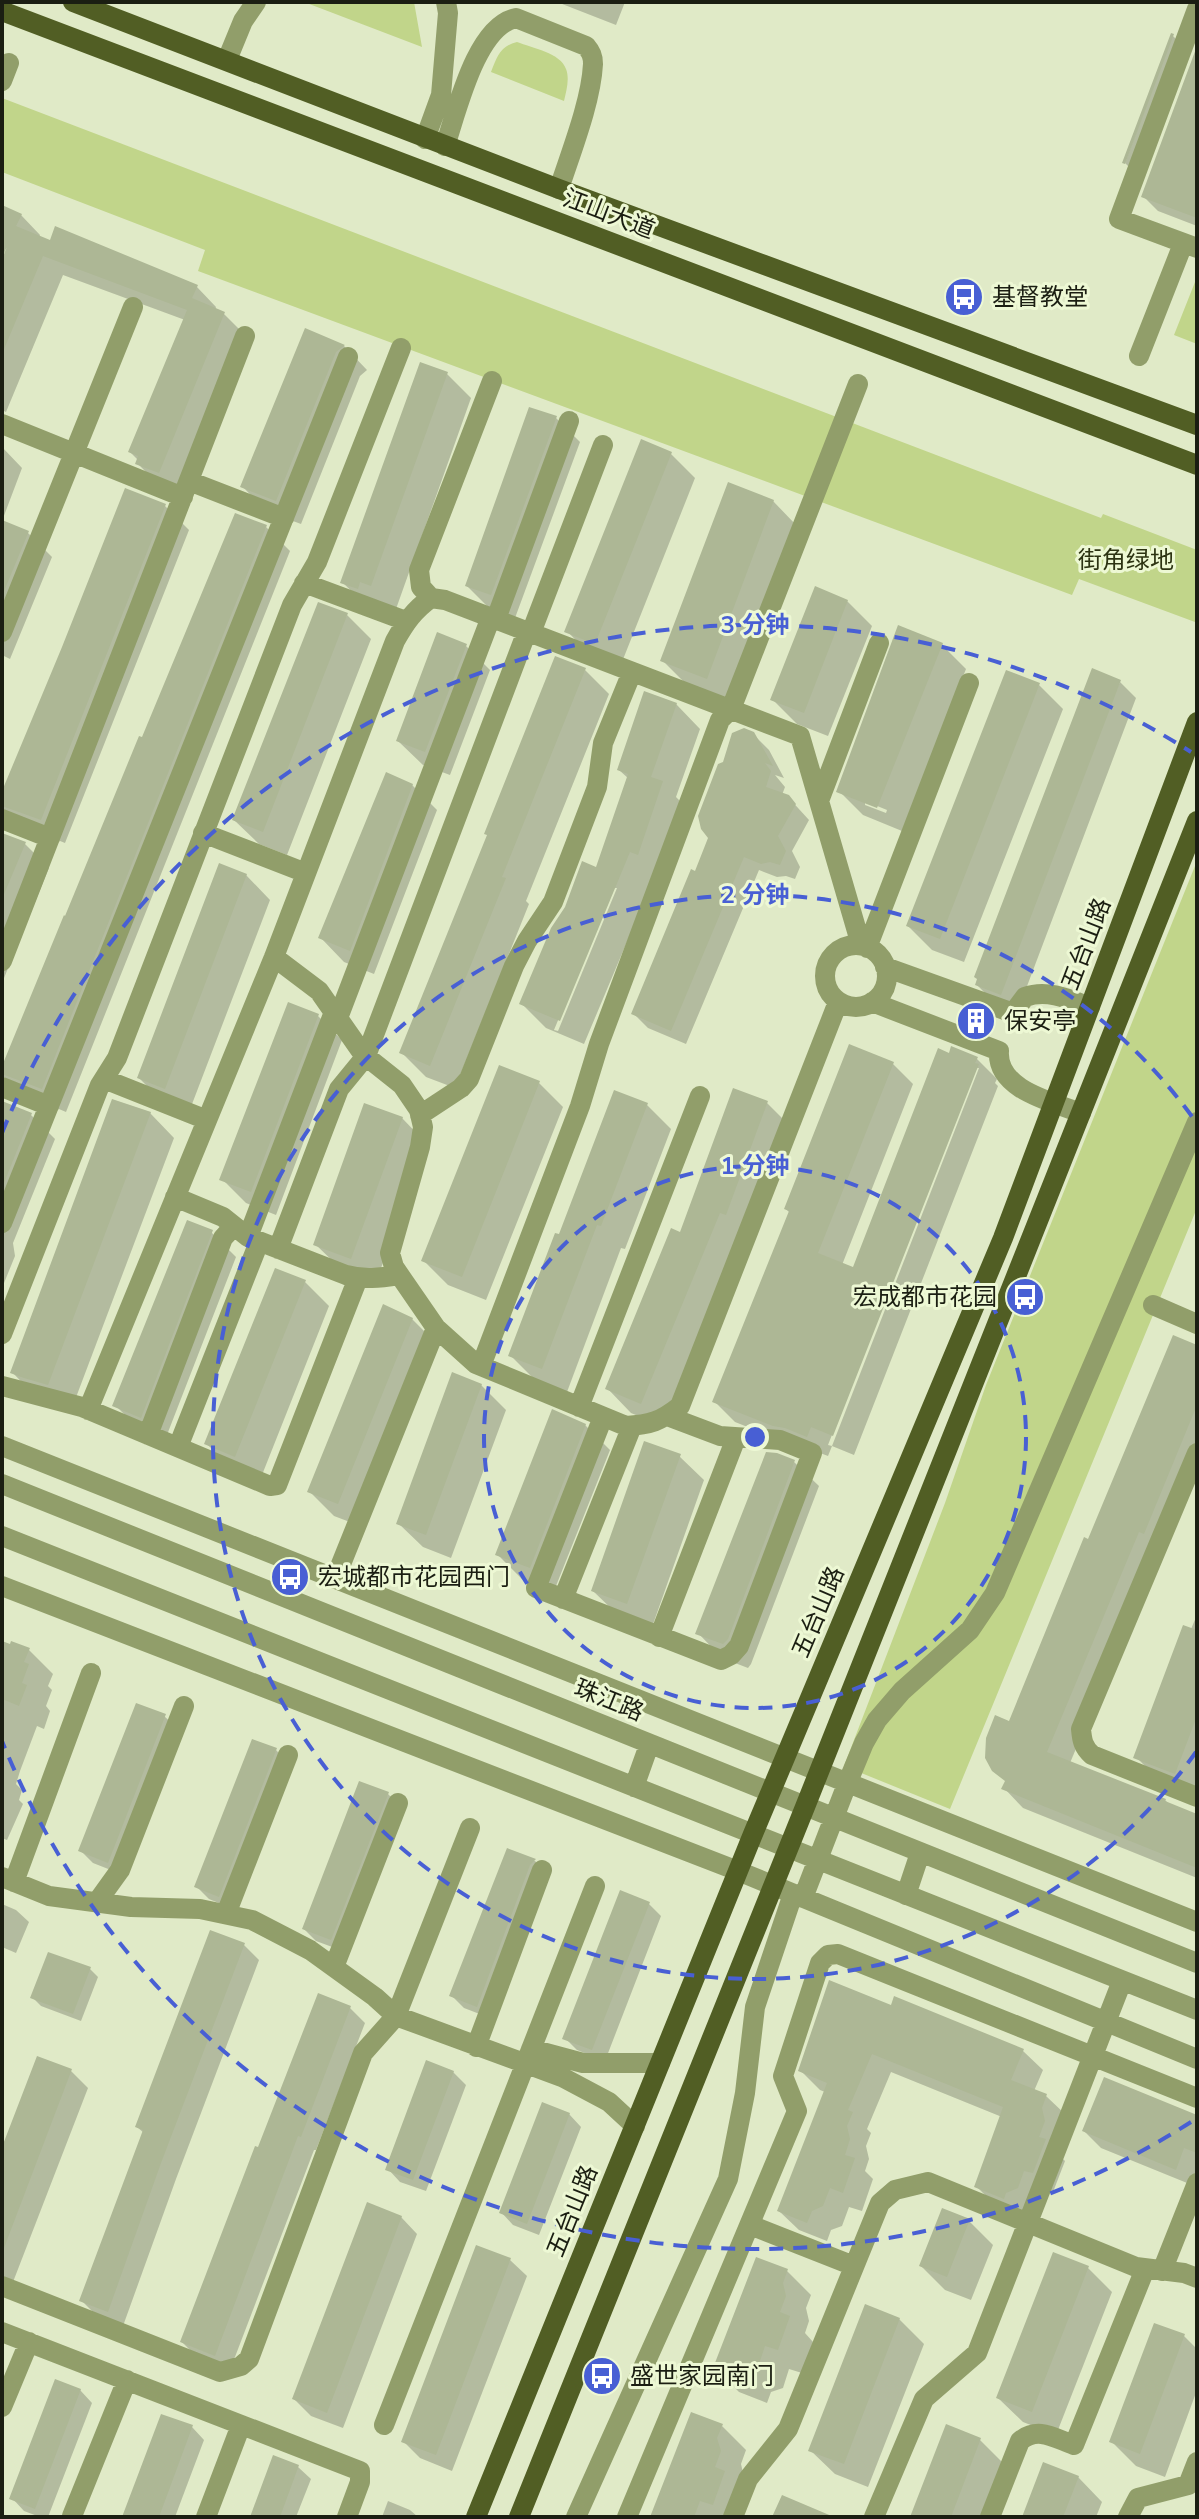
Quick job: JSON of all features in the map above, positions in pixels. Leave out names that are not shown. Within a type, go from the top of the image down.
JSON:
[{"type":"main road","name":"江山大道","points":[[73,2],[559,189],[1197,425]]},
{"type":"main road","name":"江山大道","points":[[2,11],[1197,465]]},
{"type":"main road","name":"五台山路","points":[[476,2517],[753,1834],[1003,1238],[1197,722]]},
{"type":"main road","points":[[519,2517],[1197,821]]},
{"type":"street","points":[[227,60],[243,21],[256,2]]},
{"type":"street","points":[[435,142],[448,13],[446,2]]},
{"type":"street","points":[[1139,356],[1190,246],[1119,219],[1197,9]]},
{"type":"street","points":[[435,142],[480,49],[493,30],[505,20],[516,18],[586,46],[591,52],[593,61],[589,89],[559,189]]},
{"type":"street","points":[[2,632],[133,307]]},
{"type":"street","points":[[2,961],[245,336]]},
{"type":"street","points":[[2,1334],[104,1079],[117,1058],[292,605],[317,562],[401,348]]},
{"type":"street","points":[[2,1223],[348,357]]},
{"type":"street","points":[[492,381],[419,570],[421,587],[431,598],[445,600],[800,736],[864,946]]},
{"type":"street","points":[[481,1366],[580,1106],[599,1044],[720,720],[731,709],[858,384]]},
{"type":"street","points":[[178,1447],[336,1015],[569,421]]},
{"type":"street","points":[[2,424],[74,453],[284,518]]},
{"type":"street","points":[[255,1238],[339,1089],[366,1056],[603,445]]},
{"type":"street","points":[[304,583],[406,621]]},
{"type":"street","points":[[88,1410],[274,957],[395,641],[406,621],[431,598]]},
{"type":"street","points":[[819,801],[879,643]]},
{"type":"street","points":[[420,1115],[461,1088],[469,1079],[514,966],[553,902],[597,787],[603,743],[632,672]]},
{"type":"street","points":[[864,946],[969,683]]},
{"type":"street","points":[[2,819],[50,838]]},
{"type":"street","points":[[203,833],[306,873]]},
{"type":"street","points":[[851,945],[864,946],[879,955],[885,967],[886,983],[882,992],[872,1002],[857,1007],[838,1002],[826,985],[827,964],[841,949],[851,945]]},
{"type":"street","points":[[274,957],[319,991],[366,1056],[402,1085],[419,1110],[423,1127],[420,1147],[390,1253],[394,1267],[436,1328],[481,1366],[626,1426],[647,1425],[680,1406],[838,1002]]},
{"type":"street","points":[[885,967],[1013,1013],[1019,1002],[1032,994],[1060,996],[1090,1007]]},
{"type":"street","points":[[872,1002],[999,1051],[1001,1067],[1013,1083],[1081,1113]]},
{"type":"street","points":[[104,1079],[207,1120]]},
{"type":"street","points":[[2,1087],[49,1106]]},
{"type":"street","points":[[579,1407],[700,1096]]},
{"type":"street","points":[[576,2517],[728,2179],[745,2093],[755,2007],[798,1896],[818,1860],[864,1743],[877,1720],[902,1691],[970,1630],[995,1593],[1197,1122]]},
{"type":"street","points":[[175,1197],[223,1217],[255,1238],[358,1278],[399,1275]]},
{"type":"street","points":[[148,1435],[223,1238],[255,1238]]},
{"type":"street","points":[[2,1386],[88,1410],[270,1486],[277,1485],[358,1278]]},
{"type":"street","points":[[1153,1305],[1197,1324]]},
{"type":"street","points":[[335,1579],[436,1328]]},
{"type":"street","points":[[603,1417],[536,1588],[721,1660],[739,1646],[812,1453],[765,1437],[720,1436],[667,1416]]},
{"type":"street","points":[[563,1599],[632,1426]]},
{"type":"street","points":[[659,1637],[736,1438]]},
{"type":"street","points":[[2,1446],[1197,1922]]},
{"type":"street","points":[[1197,1453],[1081,1729],[1086,1750],[1092,1755],[1197,1797]]},
{"type":"street","name":"珠江路","points":[[2,1484],[1197,1963]]},
{"type":"street","points":[[2,1536],[1197,2010]]},
{"type":"street","points":[[2,1586],[738,1871],[1197,2059]]},
{"type":"street","points":[[91,1673],[8,1879],[49,1896],[131,1907],[200,1909],[252,1920],[310,1950],[396,2016],[476,2047],[583,2063],[660,2063]]},
{"type":"street","points":[[97,1902],[120,1870],[184,1706]]},
{"type":"street","points":[[634,1787],[649,1745]]},
{"type":"street","points":[[226,1914],[288,1755]]},
{"type":"street","points":[[334,1967],[398,1803]]},
{"type":"street","points":[[2,2286],[220,2372],[241,2366],[249,2359],[363,2053],[396,2016],[470,1828]]},
{"type":"street","points":[[906,1895],[920,1853]]},
{"type":"street","points":[[476,2047],[542,1870]]},
{"type":"street","points":[[384,2425],[595,1886]]},
{"type":"street","points":[[627,2517],[797,2111],[783,2076],[820,1963],[828,1955],[838,1954],[1197,2098]]},
{"type":"street","points":[[874,2517],[924,2399],[977,2353],[1122,1981]]},
{"type":"street","points":[[528,2057],[609,2102],[635,2126]]},
{"type":"street","points":[[733,2517],[748,2479],[788,2429],[880,2203],[895,2190],[928,2182],[1136,2267],[1184,2273],[1197,2278]]},
{"type":"street","points":[[990,2517],[1020,2441],[1029,2433],[1037,2432],[1074,2445],[1197,2183]]},
{"type":"street","points":[[750,2225],[854,2266]]},
{"type":"street","points":[[2,2332],[360,2471],[360,2482],[347,2517]]},
{"type":"street","points":[[2,2407],[29,2342]]},
{"type":"street","points":[[72,2516],[127,2380]]},
{"type":"street","points":[[206,2517],[241,2425]]},
{"type":"street","points":[[1128,2517],[1138,2498],[1193,2491],[1197,2462]]},
{"type":"green space","points":[[304,2],[414,2],[422,47]]},
{"type":"green space","points":[[517,42],[552,55],[563,63],[568,77],[564,101],[491,72],[503,49]]},
{"type":"green space","name":"街角绿地","points":[[2,98],[1101,518],[1103,514],[1197,550],[1195,622],[1079,579],[1072,595],[198,271],[205,250],[2,172]]},
{"type":"green space","points":[[1197,277],[1197,344],[1174,335]]},
{"type":"green space","points":[[1197,861],[1197,1208],[950,1809],[844,1766],[945,1503],[986,1385]]},
{"type":"building","points":[[1171,33],[1174,34],[1125,164],[1122,163]]},
{"type":"building","points":[[1197,46],[1197,218],[1141,197]]},
{"type":"building","points":[[2,205],[22,214],[16,226],[50,240],[55,226],[198,285],[192,298],[225,312],[159,473],[135,464],[138,456],[128,452],[187,310],[43,256],[2,354],[2,259],[11,237],[2,258]]},
{"type":"building","points":[[305,328],[345,345],[336,352],[276,501],[240,487]]},
{"type":"building","points":[[420,362],[448,372],[371,586],[360,582],[358,589],[340,583]]},
{"type":"building","points":[[529,407],[557,416],[491,595],[465,586]]},
{"type":"building","points":[[641,439],[672,452],[595,644],[564,632]]},
{"type":"building","points":[[728,482],[774,500],[707,679],[660,661]]},
{"type":"building","points":[[125,488],[166,504],[41,820],[2,806],[2,791]]},
{"type":"building","points":[[235,513],[267,525],[42,1089],[2,1074],[2,1066]]},
{"type":"building","points":[[2,520],[29,531],[2,596]]},
{"type":"building","points":[[815,586],[848,600],[804,713],[770,700]]},
{"type":"building","points":[[318,602],[348,613],[263,832],[232,820]]},
{"type":"building","points":[[898,625],[943,643],[877,808],[836,792]]},
{"type":"building","points":[[437,632],[467,644],[425,752],[396,741]]},
{"type":"building","points":[[555,656],[586,668],[430,1066],[399,1053]]},
{"type":"building","points":[[1092,668],[1121,680],[1001,995],[975,985],[977,979],[974,977]]},
{"type":"building","points":[[1006,670],[1040,683],[940,939],[906,926]]},
{"type":"building","points":[[644,691],[677,703],[651,777],[663,781],[638,855],[630,852],[560,1021],[519,1004],[551,928],[565,907],[582,861],[596,867],[628,774],[617,770]]},
{"type":"building","points":[[744,728],[754,732],[773,766],[765,763],[771,771],[766,787],[789,795],[796,804],[778,836],[786,851],[780,865],[770,862],[761,864],[744,857],[671,1031],[631,1014],[691,869],[695,871],[708,838],[701,829],[698,816],[718,764],[723,762],[732,733]]},
{"type":"building","points":[[386,772],[413,784],[350,951],[318,938]]},
{"type":"building","points":[[2,833],[26,842],[2,899]]},
{"type":"building","points":[[219,863],[247,874],[165,1089],[137,1078]]},
{"type":"building","points":[[288,1002],[319,1014],[251,1192],[219,1180]]},
{"type":"building","name":"保安亭","points":[[965,1010],[992,1019],[987,1032],[961,1022]]},
{"type":"building","points":[[849,1044],[894,1062],[818,1253],[853,1267],[938,1048],[949,1053],[951,1046],[978,1057],[975,1063],[979,1064],[833,1436],[811,1427],[807,1437],[712,1402],[789,1211],[784,1209]]},
{"type":"building","points":[[499,1065],[540,1081],[462,1277],[421,1261]]},
{"type":"building","points":[[733,1088],[768,1101],[726,1215],[720,1213],[641,1404],[605,1389],[671,1228],[680,1232]]},
{"type":"building","points":[[614,1090],[648,1103],[542,1369],[508,1356]]},
{"type":"building","points":[[112,1099],[151,1112],[48,1385],[10,1373]]},
{"type":"building","points":[[2,1101],[32,1113],[2,1188]]},
{"type":"building","points":[[364,1103],[403,1117],[351,1259],[313,1245]]},
{"type":"building","points":[[187,1220],[213,1230],[141,1418],[112,1406]]},
{"type":"building","points":[[275,1268],[306,1280],[235,1457],[204,1444]]},
{"type":"building","points":[[383,1304],[413,1318],[338,1504],[307,1492]]},
{"type":"building","points":[[1173,1335],[1197,1345],[1197,1405],[1144,1534],[1139,1532],[1047,1752],[1197,1814],[1197,1868],[1001,1789],[1005,1781],[992,1771],[985,1758],[986,1738],[995,1715],[1009,1721],[1084,1537],[1088,1539]]},
{"type":"building","points":[[452,1372],[482,1384],[426,1535],[396,1524]]},
{"type":"building","points":[[552,1409],[586,1424],[530,1568],[495,1555]]},
{"type":"building","points":[[644,1441],[681,1454],[627,1604],[591,1591]]},
{"type":"building","points":[[766,1452],[795,1460],[728,1639],[723,1644],[695,1634]]},
{"type":"building","points":[[1183,1625],[1197,1630],[1197,1716],[1175,1774],[1133,1758]]},
{"type":"building","points":[[2,1641],[30,1648],[24,1662],[29,1664],[22,1683],[27,1685],[19,1706],[2,1699]]},
{"type":"building","points":[[136,1703],[166,1714],[108,1863],[78,1851]]},
{"type":"building","points":[[252,1739],[277,1748],[219,1897],[194,1887]]},
{"type":"building","points":[[359,1781],[389,1792],[331,1940],[302,1929]]},
{"type":"building","points":[[507,1848],[536,1859],[530,1865],[477,2007],[449,1996]]},
{"type":"building","points":[[620,1890],[650,1902],[592,2050],[562,2039]]},
{"type":"building","points":[[210,1930],[245,1943],[108,2312],[79,2301],[143,2130],[135,2127]]},
{"type":"building","points":[[48,1952],[91,1967],[73,2014],[30,1998]]},
{"type":"building","points":[[829,1980],[891,2005],[894,1996],[1024,2049],[1011,2080],[1047,2094],[1042,2108],[1045,2121],[1039,2137],[1046,2139],[1033,2173],[1024,2171],[1018,2188],[1006,2193],[1004,2199],[974,2187],[1003,2107],[872,2054],[848,2110],[853,2112],[847,2126],[850,2139],[845,2155],[855,2158],[843,2193],[830,2188],[823,2206],[812,2211],[807,2223],[777,2211],[827,2083],[798,2071]]},
{"type":"building","points":[[318,1993],[351,2006],[215,2356],[180,2342]]},
{"type":"building","points":[[37,2056],[72,2069],[4,2248],[2,2147]]},
{"type":"building","points":[[426,2060],[454,2071],[413,2180],[385,2170]]},
{"type":"building","points":[[1104,2077],[1197,2115],[1197,2153],[1184,2148],[1176,2170],[1082,2131]]},
{"type":"building","points":[[542,2102],[570,2113],[527,2224],[499,2213]]},
{"type":"building","points":[[367,2202],[402,2216],[327,2413],[292,2399]]},
{"type":"building","points":[[942,2208],[970,2219],[947,2277],[919,2266]]},
{"type":"building","points":[[476,2245],[511,2258],[436,2455],[401,2442]]},
{"type":"building","points":[[1053,2252],[1089,2266],[1032,2412],[996,2398]]},
{"type":"building","points":[[756,2257],[788,2269],[783,2283],[786,2296],[780,2312],[790,2316],[778,2350],[765,2346],[759,2364],[748,2368],[743,2380],[713,2368]]},
{"type":"building","points":[[865,2304],[900,2318],[844,2464],[808,2451]]},
{"type":"building","points":[[1154,2323],[1185,2334],[1140,2454],[1109,2442]]},
{"type":"building","points":[[55,2379],[81,2389],[35,2509],[9,2499]]},
{"type":"building","points":[[691,2412],[723,2424],[717,2438],[721,2451],[715,2467],[725,2471],[713,2505],[700,2501],[694,2517],[650,2517]]},
{"type":"building","points":[[161,2414],[193,2425],[159,2517],[122,2517]]},
{"type":"building","points":[[946,2424],[981,2438],[951,2517],[910,2517]]},
{"type":"building","points":[[273,2455],[299,2465],[280,2517],[250,2517]]},
{"type":"building","points":[[1043,2462],[1079,2476],[1063,2517],[1022,2517]]},
{"type":"building","points":[[782,2495],[834,2517],[772,2517]]},
{"type":"place","name":"基督教堂","points":[[964,297]]},
{"type":"place","name":"保安亭","points":[[976,1021]]},
{"type":"place","name":"宏成都市花园","points":[[1025,1297]]},
{"type":"place","name":"宏城都市花园西门","points":[[290,1577]]},
{"type":"place","name":"盛世家园南门","points":[[602,2376]]}]
